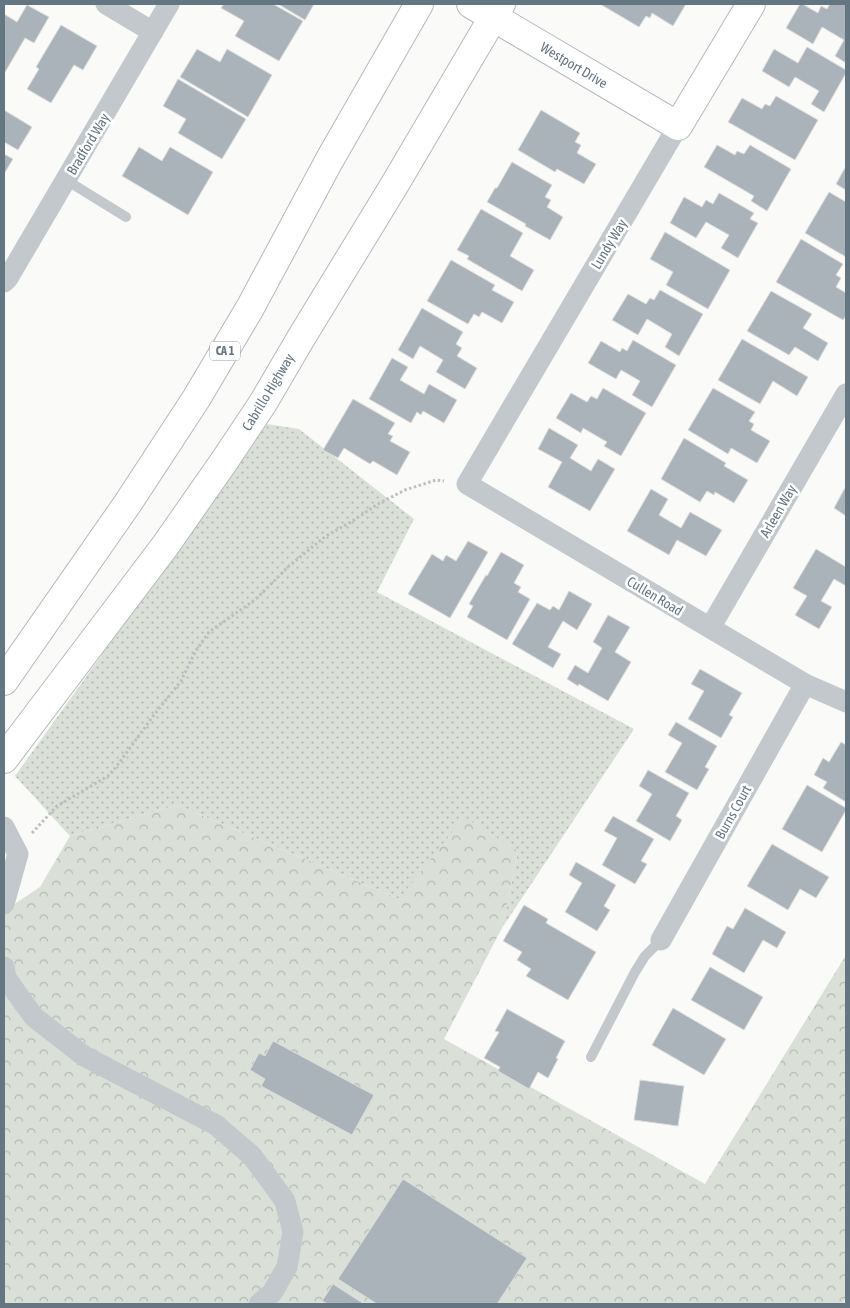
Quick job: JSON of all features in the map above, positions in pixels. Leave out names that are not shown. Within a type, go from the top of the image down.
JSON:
[{"type":"main road","name":"CA 1","points":[[4,682],[128,503],[200,390],[250,308],[330,159],[419,4]]},
{"type":"main road","name":"Lundy Way","points":[[678,126],[752,4]]},
{"type":"main road","name":"Westport Drive","points":[[488,8],[678,126]]},
{"type":"main road","name":"Cabrillo Highway","points":[[4,758],[165,546],[264,403],[395,184],[488,8]]},
{"type":"street","points":[[106,4],[153,32]]},
{"type":"street","name":"Bradford Way","points":[[4,282],[169,4]]},
{"type":"street","name":"Lundy Way","points":[[467,484],[678,126]]},
{"type":"street","name":"Arleen Way","points":[[710,628],[846,394]]},
{"type":"street","name":"Cullen Road","points":[[467,484],[805,684],[846,702]]},
{"type":"street","name":"Burns Court","points":[[661,940],[805,684]]},
{"type":"street","points":[[4,827],[18,854],[4,904]]},
{"type":"street","points":[[4,966],[6,978],[34,1017],[84,1056],[216,1124],[252,1156],[285,1201],[293,1232],[287,1267],[272,1293],[260,1304]]},
{"type":"lane","points":[[66,180],[126,217]]},
{"type":"lane","points":[[591,1057],[635,972],[645,956],[661,940]]},
{"type":"path","points":[[18,854],[35,829],[57,806],[108,776],[116,767],[181,681],[195,652],[209,632],[256,599],[308,550],[326,536],[405,490],[436,480],[467,484]]},
{"type":"green space","points":[[267,424],[299,429],[414,519],[377,592],[634,729],[502,928],[518,851],[399,899],[177,805],[70,836],[15,776]]},
{"type":"green space","points":[[177,805],[399,899],[464,817],[518,851],[502,928],[444,1039],[705,1184],[846,955],[846,1293],[844,1304],[4,1304],[4,911],[40,887],[70,836]]},
{"type":"building","points":[[224,4],[273,4],[303,21],[279,61],[235,36],[244,21],[221,8]]},
{"type":"building","points":[[278,4],[314,4],[305,20]]},
{"type":"building","points":[[600,4],[686,4],[673,26],[652,13],[650,18],[646,16],[639,27]]},
{"type":"building","points":[[800,4],[818,13],[821,6],[827,9],[830,4],[846,4],[846,63],[835,56],[844,40],[822,27],[813,44],[786,28]]},
{"type":"building","points":[[27,5],[49,17],[34,43],[25,38],[4,74],[4,14],[17,22]]},
{"type":"building","points":[[61,25],[97,46],[83,70],[74,65],[51,103],[27,89],[39,69],[36,67]]},
{"type":"building","points":[[807,47],[846,70],[824,112],[811,104],[819,91],[795,77],[789,87],[762,71],[774,49],[798,63]]},
{"type":"building","points":[[197,49],[220,62],[227,49],[272,75],[248,117],[180,77]]},
{"type":"building","points":[[178,79],[246,119],[222,159],[178,133],[186,119],[163,106]]},
{"type":"building","points":[[776,96],[818,120],[795,160],[728,122],[742,98],[762,109],[765,104],[770,106]]},
{"type":"building","points":[[4,110],[32,127],[18,150],[4,142]]},
{"type":"building","points":[[541,110],[580,133],[575,142],[581,145],[577,153],[596,164],[584,184],[557,169],[555,172],[518,150]]},
{"type":"building","points":[[717,145],[735,155],[737,151],[744,154],[750,145],[791,169],[767,211],[751,201],[754,196],[704,167]]},
{"type":"building","points":[[139,147],[162,161],[170,147],[213,172],[188,215],[122,176]]},
{"type":"building","points":[[4,154],[13,159],[4,174]]},
{"type":"building","points":[[512,162],[552,185],[545,197],[551,200],[547,207],[563,217],[550,240],[487,202]]},
{"type":"building","points":[[846,166],[846,190],[836,184]]},
{"type":"building","points":[[829,192],[846,202],[846,257],[805,233]]},
{"type":"building","points":[[719,193],[754,213],[750,219],[758,223],[738,258],[721,248],[729,235],[706,222],[696,238],[670,223],[684,197],[702,207],[706,200],[713,204]]},
{"type":"building","points":[[481,209],[523,233],[510,256],[534,270],[522,291],[467,259],[469,256],[457,250]]},
{"type":"building","points":[[665,232],[730,270],[708,309],[666,285],[673,272],[650,259]]},
{"type":"building","points":[[801,239],[843,264],[836,275],[841,278],[836,287],[846,293],[846,316],[843,320],[776,282]]},
{"type":"building","points":[[451,260],[495,285],[492,290],[514,302],[502,323],[482,312],[479,317],[474,314],[468,324],[427,301]]},
{"type":"building","points":[[660,290],[703,314],[679,356],[665,347],[672,334],[647,319],[638,335],[612,320],[628,294],[646,304],[650,298],[654,300]]},
{"type":"building","points":[[771,291],[812,314],[803,328],[828,343],[818,361],[795,347],[789,355],[747,331]]},
{"type":"building","points":[[422,308],[463,332],[456,344],[462,348],[457,356],[477,368],[465,389],[436,372],[443,360],[420,346],[413,359],[398,350]]},
{"type":"building","points":[[742,339],[808,377],[797,396],[773,381],[760,404],[718,380]]},
{"type":"building","points":[[633,340],[676,365],[652,407],[632,395],[640,381],[621,370],[616,379],[588,363],[601,341],[620,352],[622,348],[627,351]]},
{"type":"building","points":[[392,358],[408,367],[400,380],[424,394],[429,384],[457,400],[444,423],[423,411],[421,415],[417,412],[411,423],[369,399]]},
{"type":"building","points":[[603,388],[646,413],[621,456],[604,446],[607,442],[583,428],[581,433],[556,418],[571,393],[587,402],[591,396],[597,399]]},
{"type":"building","points":[[713,388],[755,412],[749,421],[754,424],[751,430],[770,441],[757,463],[731,448],[728,454],[688,430]]},
{"type":"building","points":[[353,399],[395,423],[388,434],[393,436],[390,441],[410,452],[397,475],[373,461],[370,464],[344,448],[338,458],[323,450]]},
{"type":"building","points":[[549,428],[578,445],[570,458],[591,471],[598,459],[615,469],[590,511],[548,487],[562,462],[538,449]]},
{"type":"building","points":[[684,438],[726,463],[724,466],[748,480],[734,503],[715,492],[714,495],[707,491],[700,502],[661,479]]},
{"type":"building","points":[[846,486],[846,516],[834,508]]},
{"type":"building","points":[[651,489],[668,499],[659,515],[681,528],[690,512],[722,530],[706,556],[677,540],[669,555],[627,531]]},
{"type":"building","points":[[468,541],[488,552],[450,618],[408,594],[432,554],[443,561],[446,555],[456,561]]},
{"type":"building","points":[[816,549],[846,567],[846,586],[834,579],[821,601],[832,607],[819,629],[795,615],[807,596],[793,588]]},
{"type":"building","points":[[501,552],[524,565],[514,583],[521,587],[518,592],[530,599],[507,640],[467,617],[473,606],[469,604]]},
{"type":"building","points":[[569,591],[592,604],[577,630],[563,621],[548,647],[561,654],[553,668],[512,644],[537,603],[550,610],[553,606],[559,610]]},
{"type":"building","points":[[608,615],[630,627],[615,652],[631,662],[608,701],[567,679],[575,665],[588,673],[602,648],[593,642]]},
{"type":"building","points":[[700,669],[742,693],[729,715],[733,717],[721,738],[688,719],[704,691],[691,684]]},
{"type":"building","points":[[676,722],[717,746],[705,767],[709,769],[697,790],[665,772],[682,743],[668,735]]},
{"type":"building","points":[[841,742],[846,745],[846,802],[823,788],[827,782],[814,775],[823,758],[829,762]]},
{"type":"building","points":[[648,770],[689,793],[676,816],[682,820],[670,841],[636,821],[652,794],[639,786]]},
{"type":"building","points":[[807,785],[846,808],[822,852],[782,829]]},
{"type":"building","points":[[613,816],[654,839],[641,861],[647,864],[635,884],[602,865],[617,838],[604,831]]},
{"type":"building","points":[[772,844],[829,877],[816,898],[800,889],[788,910],[747,886]]},
{"type":"building","points":[[576,862],[616,885],[604,906],[610,910],[597,931],[565,912],[582,883],[569,875]]},
{"type":"building","points":[[524,905],[548,919],[546,923],[596,952],[568,1000],[526,976],[531,969],[517,960],[522,952],[503,941]]},
{"type":"building","points":[[745,908],[786,932],[777,948],[763,940],[744,973],[712,954],[727,926],[733,929]]},
{"type":"building","points":[[710,967],[763,997],[744,1030],[691,1000]]},
{"type":"building","points":[[673,1008],[726,1039],[704,1075],[652,1045]]},
{"type":"building","points":[[507,1009],[565,1041],[548,1078],[538,1072],[529,1089],[498,1071],[500,1067],[484,1058],[499,1032],[495,1031]]},
{"type":"building","points":[[273,1041],[374,1095],[352,1135],[261,1086],[265,1079],[250,1070],[259,1053],[265,1056]]},
{"type":"building","points":[[640,1080],[684,1086],[678,1126],[634,1120]]},
{"type":"building","points":[[403,1179],[527,1258],[497,1304],[377,1304],[338,1279]]},
{"type":"building","points":[[333,1284],[364,1304],[328,1304],[322,1301]]}]
